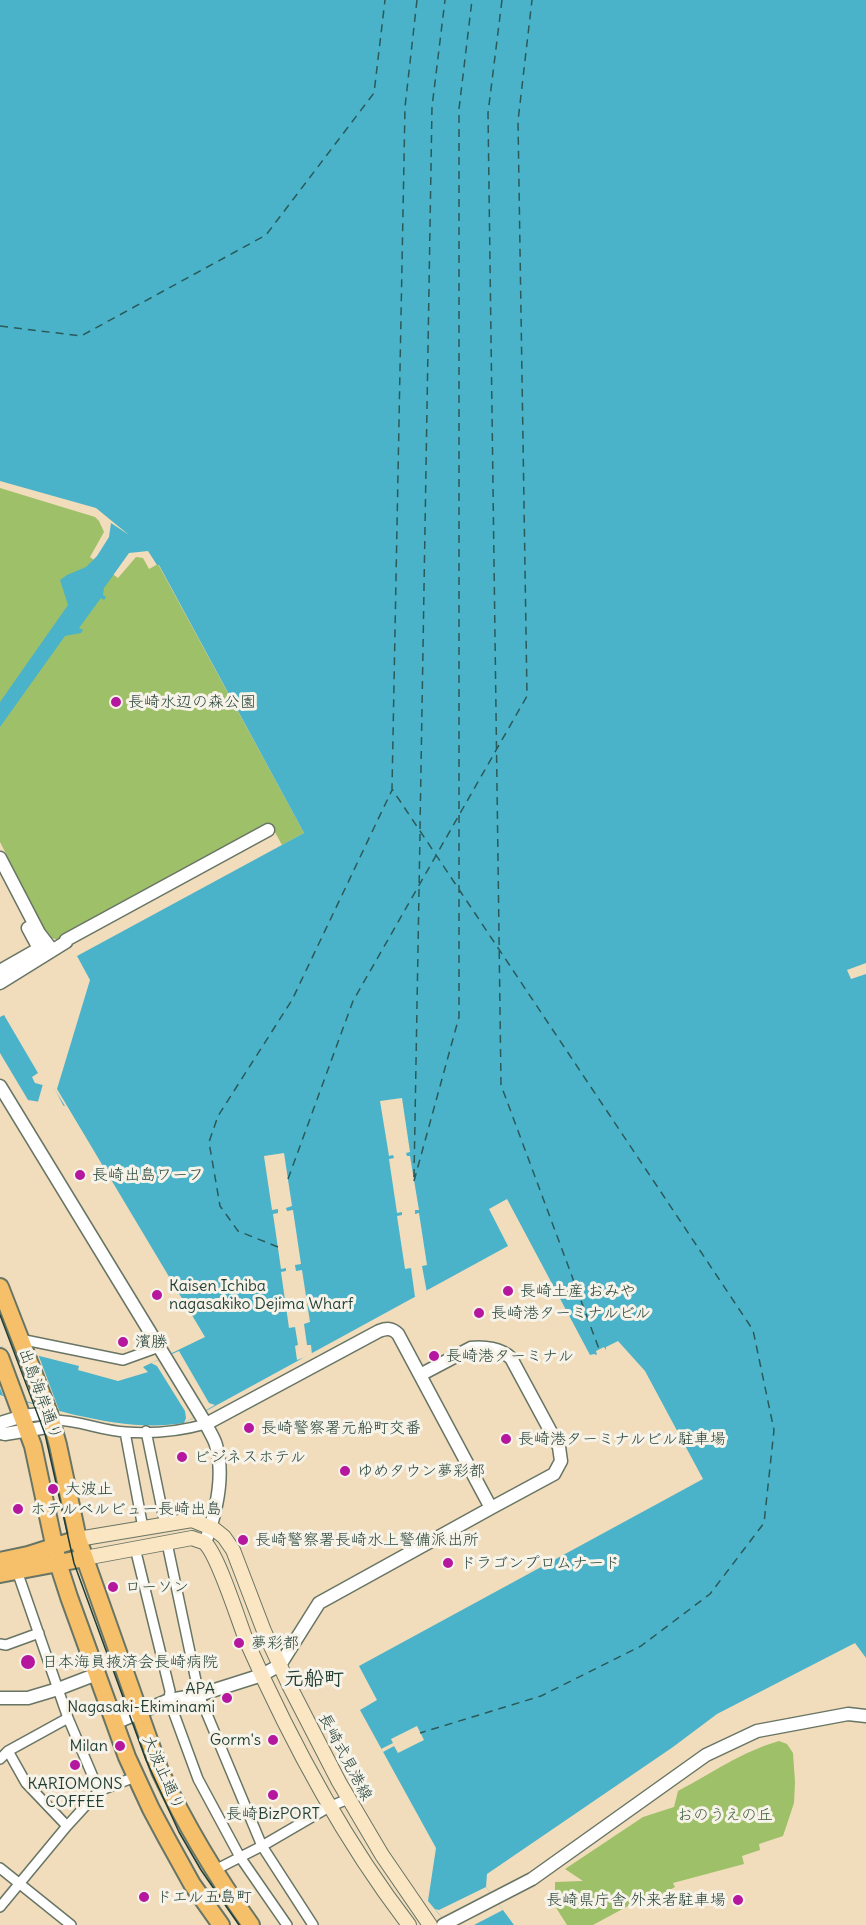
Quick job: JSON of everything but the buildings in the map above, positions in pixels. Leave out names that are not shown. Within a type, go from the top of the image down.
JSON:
[{"type":"highway","name":"出島海岸通り","points":[[0,1287],[50,1416],[78,1539]]},
{"type":"highway","name":"出島海岸通り","points":[[0,1357],[33,1446],[56,1554]]},
{"type":"highway","points":[[0,1574],[17,1571],[56,1554],[78,1539]]},
{"type":"highway","name":"大波止通り","points":[[78,1539],[160,1771],[176,1805],[213,1870],[251,1925]]},
{"type":"highway","points":[[0,1560],[28,1555],[56,1554],[85,1558]]},
{"type":"highway","name":"大波止通り","points":[[56,1554],[135,1777],[150,1809],[192,1884],[221,1925]]},
{"type":"main road","points":[[78,1539],[192,1520],[211,1527]]},
{"type":"main road","name":"長崎式見港線","points":[[211,1527],[224,1537],[233,1550],[264,1631],[348,1799],[382,1855],[430,1925]]},
{"type":"main road","points":[[85,1558],[192,1538],[205,1543],[215,1559],[262,1675],[330,1807],[369,1871],[409,1925]]},
{"type":"street","points":[[0,971],[66,942],[268,830]]},
{"type":"street","points":[[0,858],[46,950]]},
{"type":"street","points":[[0,875],[46,950]]},
{"type":"street","points":[[0,983],[46,950]]},
{"type":"street","points":[[0,1086],[203,1419],[216,1445],[220,1480],[211,1527],[205,1543]]},
{"type":"street","points":[[0,1423],[25,1422],[50,1416],[125,1432],[184,1430],[384,1329],[393,1329],[398,1334],[491,1508]]},
{"type":"street","points":[[20,1339],[123,1360],[161,1351]]},
{"type":"street","points":[[115,1723],[169,1700],[199,1695],[262,1675],[280,1665],[319,1603],[554,1474],[561,1461],[559,1446],[511,1358],[502,1352],[479,1347],[471,1348],[420,1376]]},
{"type":"street","points":[[0,1433],[5,1434],[25,1422]]},
{"type":"street","points":[[146,1431],[165,1524]]},
{"type":"street","points":[[125,1432],[143,1528]]},
{"type":"street","points":[[168,1543],[199,1695],[262,1846],[313,1925]]},
{"type":"street","points":[[135,1548],[170,1691],[169,1700],[198,1779],[240,1857],[287,1925]]},
{"type":"street","points":[[17,1571],[68,1718],[99,1791]]},
{"type":"street","points":[[0,1644],[6,1645],[39,1633]]},
{"type":"street","points":[[0,1698],[28,1698],[97,1674]]},
{"type":"street","points":[[444,1924],[532,1879],[706,1755],[732,1742],[757,1731],[848,1714],[866,1716]]},
{"type":"street","points":[[0,1759],[8,1751],[68,1718]]},
{"type":"street","points":[[8,1751],[26,1783],[67,1826]]},
{"type":"street","points":[[0,1907],[99,1791],[135,1777]]},
{"type":"street","points":[[213,1870],[348,1799]]},
{"type":"street","points":[[0,1868],[71,1925]]},
{"type":"green space","name":"長崎水辺の森公園","points":[[0,488],[95,517],[104,532],[90,557],[118,578],[136,557],[143,558],[149,569],[158,564],[304,833],[282,845],[271,825],[61,940],[50,938],[0,842]]},
{"type":"green space","name":"おのうえの丘","points":[[779,1741],[787,1744],[793,1753],[795,1782],[794,1803],[783,1836],[759,1844],[760,1850],[742,1856],[744,1864],[673,1883],[675,1887],[650,1901],[641,1899],[593,1925],[567,1925],[555,1906],[555,1882],[583,1881],[565,1869],[643,1817],[674,1807],[678,1791],[739,1757]]},
{"type":"water","points":[[0,0],[866,0],[866,963],[847,970],[851,979],[866,974],[866,1658],[855,1643],[717,1714],[673,1747],[487,1874],[486,1887],[514,1925],[448,1925],[428,1901],[436,1848],[360,1710],[377,1700],[359,1666],[703,1479],[645,1371],[618,1341],[606,1347],[606,1350],[604,1347],[596,1351],[597,1355],[590,1355],[507,1199],[489,1209],[508,1246],[184,1423],[138,1425],[115,1422],[68,1413],[0,1395],[0,1346],[79,1366],[78,1370],[118,1381],[148,1372],[143,1367],[205,1337],[57,1089],[90,980],[77,956],[304,833],[159,565],[148,551],[129,553],[104,588],[103,595],[106,597],[104,600],[101,598],[79,628],[83,630],[81,633],[65,636],[0,727],[0,702],[68,605],[60,580],[86,567],[97,556],[109,537],[111,523],[129,535],[96,508],[0,481]]},
{"type":"water","points":[[4,1015],[38,1073],[32,1077],[35,1083],[54,1088],[65,1106],[28,1100],[0,1053],[0,1017]]},
{"type":"pier","points":[[43,1084],[54,1087],[65,1109],[37,1105]]},
{"type":"pier","points":[[402,1098],[410,1152],[406,1153],[410,1156],[419,1210],[415,1210],[415,1214],[419,1213],[427,1265],[422,1266],[427,1293],[415,1297],[411,1268],[405,1269],[397,1216],[402,1215],[402,1212],[397,1213],[389,1159],[394,1158],[393,1155],[389,1156],[380,1101]]},
{"type":"pier","points":[[284,1153],[292,1206],[286,1208],[287,1211],[293,1210],[301,1264],[295,1265],[296,1271],[302,1270],[310,1322],[304,1324],[307,1345],[311,1345],[312,1355],[297,1360],[295,1346],[298,1345],[295,1327],[289,1328],[281,1272],[286,1271],[286,1268],[281,1269],[273,1214],[278,1213],[278,1209],[272,1210],[264,1156]]},
{"type":"pier","points":[[0,1346],[38,1354],[59,1410],[3,1395],[0,1388]]},
{"type":"pier","points":[[179,1351],[209,1403],[215,1405],[184,1423],[185,1411],[157,1366],[151,1363]]},
{"type":"pier","points":[[417,1726],[424,1740],[398,1753],[394,1746],[383,1752],[381,1749],[393,1743],[391,1739]]},
{"type":"pier","points":[[486,1887],[503,1910],[474,1925],[448,1925],[435,1909],[439,1910]]},
{"type":"ferry route","points":[[0,326],[81,336],[266,235],[374,93],[385,0]]},
{"type":"ferry route","points":[[417,0],[405,107],[392,789],[753,1330],[774,1430],[764,1523],[710,1594],[641,1646],[541,1696],[420,1733]]},
{"type":"ferry route","points":[[420,829],[432,107],[445,0]]},
{"type":"ferry route","points":[[414,1181],[459,1017],[459,109],[472,0]]},
{"type":"ferry route","points":[[502,0],[488,113],[501,1085],[599,1349]]},
{"type":"ferry route","points":[[288,1179],[353,1001],[527,696],[518,121],[532,0]]},
{"type":"ferry route","points":[[278,1247],[238,1231],[220,1206],[209,1142],[218,1116],[292,1000],[392,790]]},
{"type":"ferry route","points":[[414,1177],[420,834]]},
{"type":"tram line","points":[[0,1315],[45,1434],[74,1563],[146,1760],[179,1832],[201,1870],[239,1925]]},
{"type":"place","name":"長崎水辺の森公園","points":[[116,702]]},
{"type":"place","name":"長崎出島ワーフ","points":[[80,1175]]},
{"type":"place","name":"長崎土産 おみや","points":[[508,1291]]},
{"type":"place","name":"Kaisen Ichiba nagasakiko Dejima Wharf","points":[[157,1295]]},
{"type":"place","name":"長崎港ターミナルビル","points":[[479,1313]]},
{"type":"place","name":"濱勝","points":[[123,1342]]},
{"type":"place","name":"長崎港ターミナル","points":[[434,1356]]},
{"type":"place","name":"長崎警察署元船町交番","points":[[249,1428]]},
{"type":"place","name":"長崎港ターミナルビル駐車場","points":[[506,1439]]},
{"type":"place","name":"ビジネスホテル","points":[[182,1457]]},
{"type":"place","name":"ゆめタウン夢彩都","points":[[345,1471]]},
{"type":"place","name":"大波止","points":[[53,1489]]},
{"type":"place","name":"ホテルベルビュー長崎出島","points":[[18,1509]]},
{"type":"place","name":"長崎警察署長崎水上警備派出所","points":[[243,1540]]},
{"type":"place","name":"ドラゴンプロムナード","points":[[448,1563]]},
{"type":"place","name":"ローソン","points":[[113,1587]]},
{"type":"place","name":"夢彩都","points":[[239,1643]]},
{"type":"place","name":"日本海員掖済会長崎病院","points":[[28,1662]]},
{"type":"place","name":"APA Nagasaki-Ekiminami","points":[[227,1698]]},
{"type":"place","name":"Gorm's","points":[[273,1740]]},
{"type":"place","name":"Milan","points":[[120,1746]]},
{"type":"place","name":"KARIOMONS COFFEE","points":[[75,1765]]},
{"type":"place","name":"長崎BizPORT","points":[[273,1795]]},
{"type":"place","name":"ドエル五島町","points":[[144,1897]]},
{"type":"place","name":"長崎県庁舎 外来者駐車場","points":[[738,1900]]},
{"type":"district","name":"元船町","points":[[314,1679]]}]
